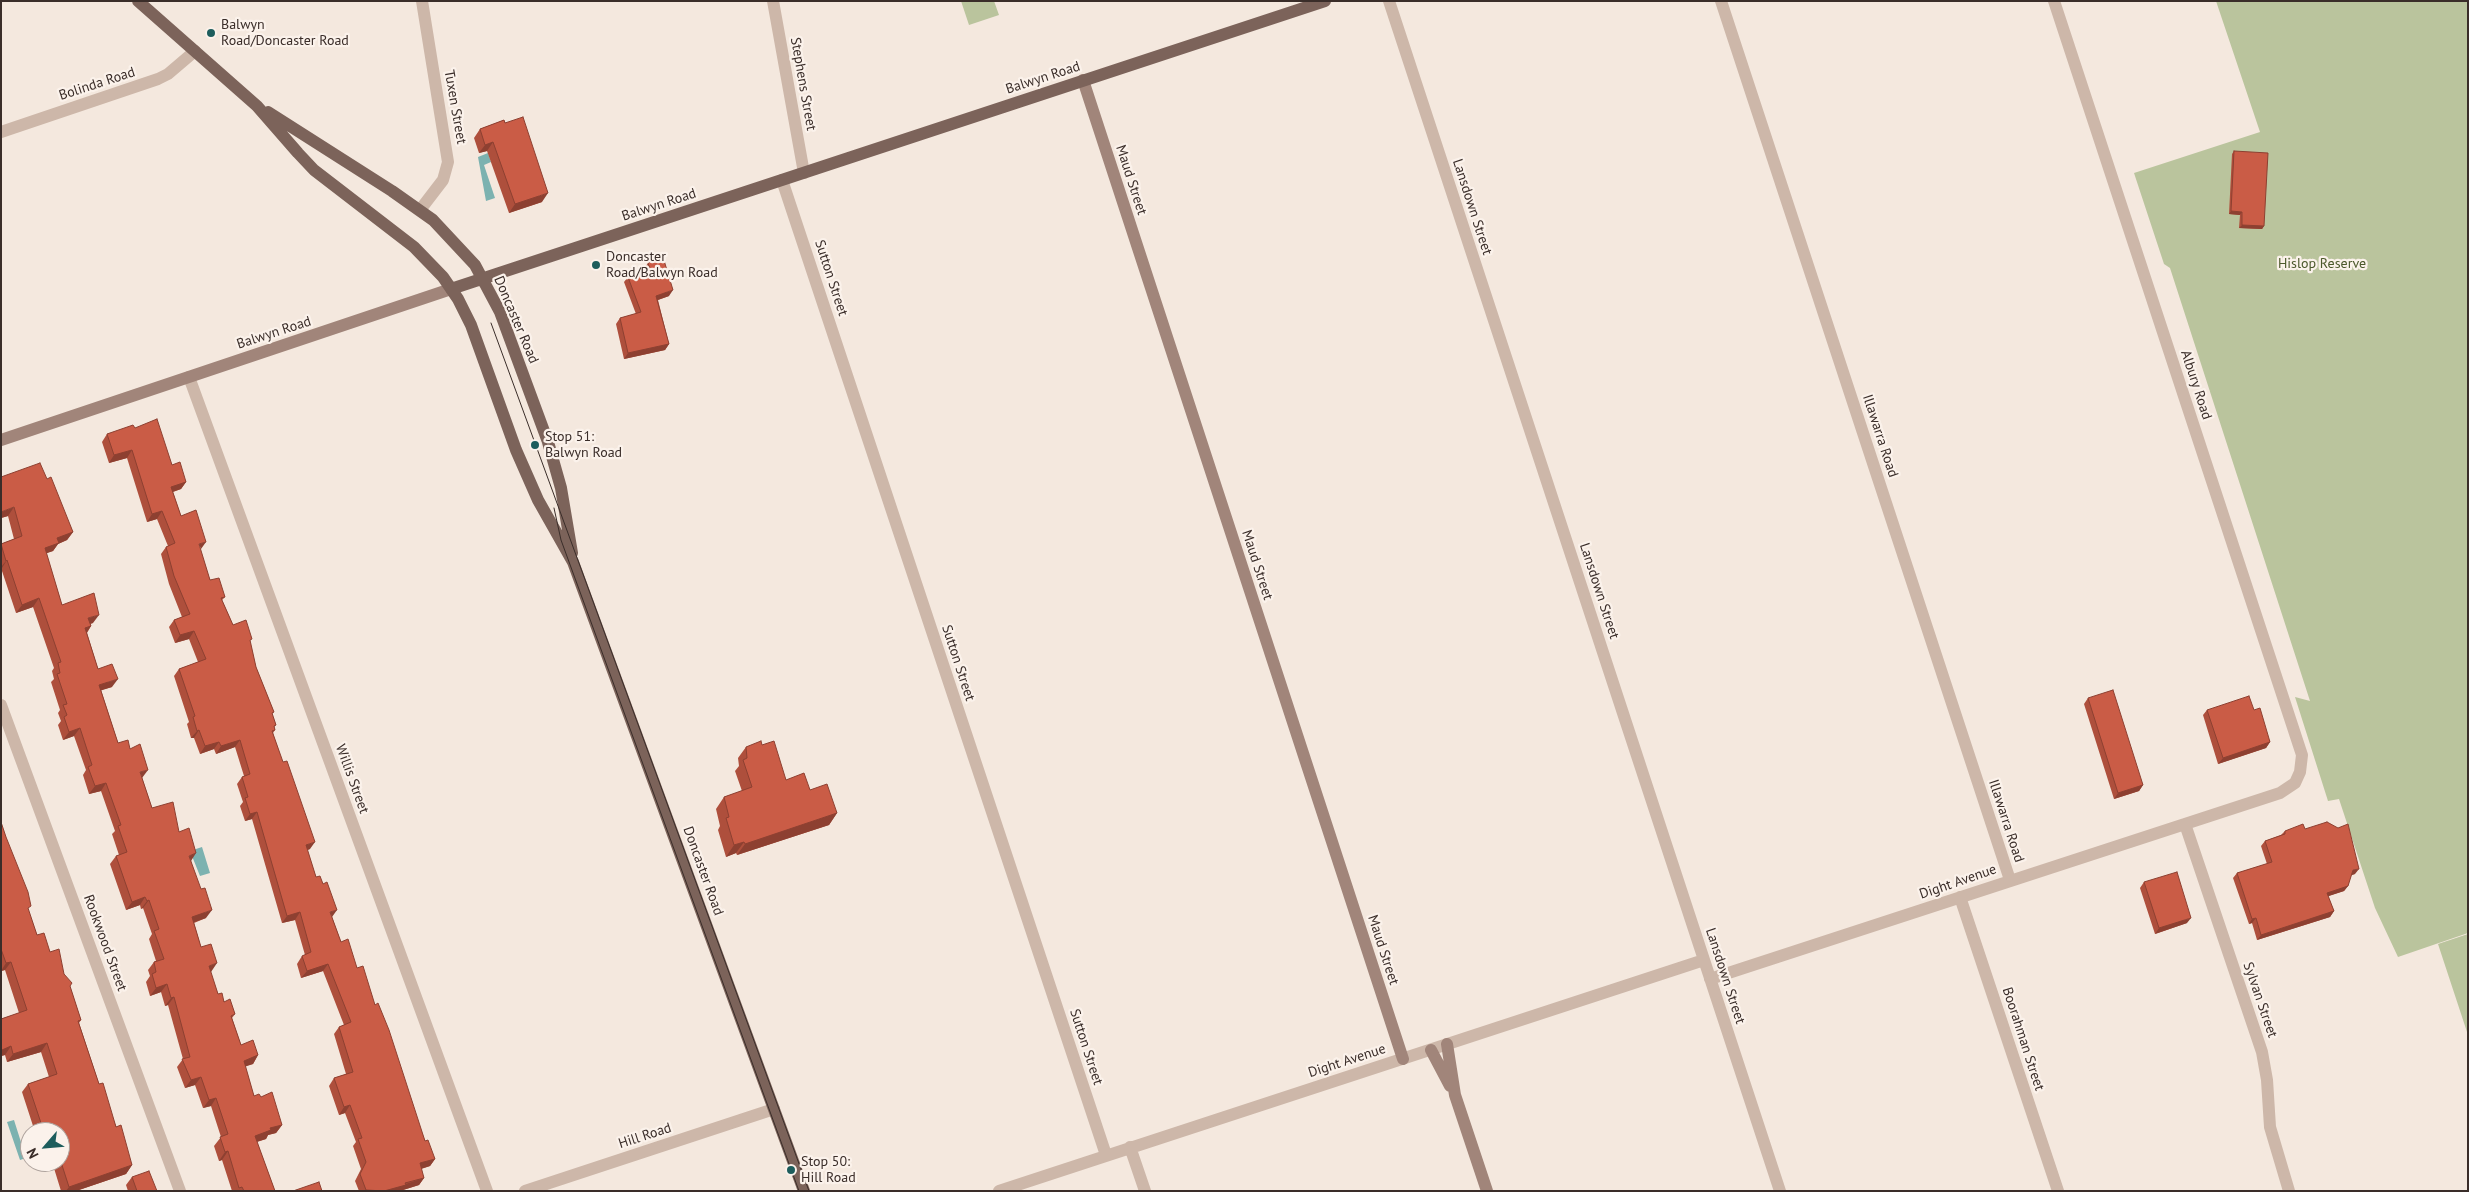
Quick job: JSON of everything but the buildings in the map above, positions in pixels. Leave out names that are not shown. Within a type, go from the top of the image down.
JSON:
[{"type":"main road","name":"Doncaster Road","points":[[138,1],[257,106],[305,161],[414,247],[435,268],[451,289],[471,325],[527,476],[573,562],[804,1191]]},
{"type":"main road","name":"Balwyn Road","points":[[451,289],[1326,1]]},
{"type":"main road","name":"Doncaster Road","points":[[257,106],[420,210],[448,234],[468,256],[483,278],[500,312],[548,442],[561,488],[573,562]]},
{"type":"street","name":"Tuxen Street","points":[[420,210],[441,184],[448,162],[422,1]]},
{"type":"street","name":"Stephens Street","points":[[772,1],[804,173]]},
{"type":"street","name":"Lansdown Street","points":[[1389,1],[1780,1191]]},
{"type":"street","name":"Illawarra Road","points":[[1721,1],[2010,880]]},
{"type":"street","name":"Albury Road","points":[[2054,1],[2302,755],[2298,779]]},
{"type":"street","name":"Bolinda Road","points":[[1,132],[158,79],[168,74],[195,51]]},
{"type":"street","name":"Maud Street","points":[[1083,80],[1403,1059]]},
{"type":"street","name":"Sutton Street","points":[[782,180],[1106,1155]]},
{"type":"street","name":"Balwyn Road","points":[[1,439],[451,289]]},
{"type":"street","name":"Willis Street","points":[[189,377],[488,1191]]},
{"type":"street","name":"Rookwood Street","points":[[1,705],[180,1191]]},
{"type":"street","name":"Dight Avenue","points":[[1710,979],[2280,793],[2298,779]]},
{"type":"street","name":"Sylvan Street","points":[[2185,824],[2262,1052],[2267,1080],[2270,1127],[2289,1191]]},
{"type":"street","name":"Boorahman Street","points":[[1960,897],[2058,1191]]},
{"type":"street","name":"Dight Avenue","points":[[999,1191],[1704,960]]},
{"type":"street","points":[[1447,1044],[1455,1095],[1487,1191]]},
{"type":"street","points":[[1431,1050],[1455,1095]]},
{"type":"street","name":"Hill Road","points":[[525,1191],[774,1109]]},
{"type":"street","points":[[1130,1147],[1145,1191]]},
{"type":"green space","points":[[961,1],[994,1],[999,15],[969,25]]},
{"type":"green space","name":"Hislop Reserve","points":[[2216,1],[2468,1],[2468,933],[2398,957],[2375,908],[2339,799],[2328,801],[2295,697],[2310,701],[2170,268],[2164,264],[2134,173],[2260,132]]},
{"type":"green space","points":[[2468,934],[2468,1035],[2438,944]]},
{"type":"water","points":[[488,153],[491,162],[484,165],[495,198],[486,201],[478,157]]},
{"type":"water","points":[[202,847],[210,873],[200,876],[190,851]]},
{"type":"water","points":[[14,1120],[20,1139],[20,1160],[7,1122]]},
{"type":"tram line","points":[[491,323],[809,1191]]},
{"type":"tram line","points":[[554,508],[561,540],[799,1191]]},
{"type":"place","name":"Balwyn Road/Doncaster Road","points":[[211,33]]},
{"type":"place","name":"Doncaster Road/Balwyn Road","points":[[596,265]]},
{"type":"place","name":"Stop 51: Balwyn Road","points":[[535,445]]},
{"type":"place","name":"Stop 50: Hill Road","points":[[791,1170]]}]
